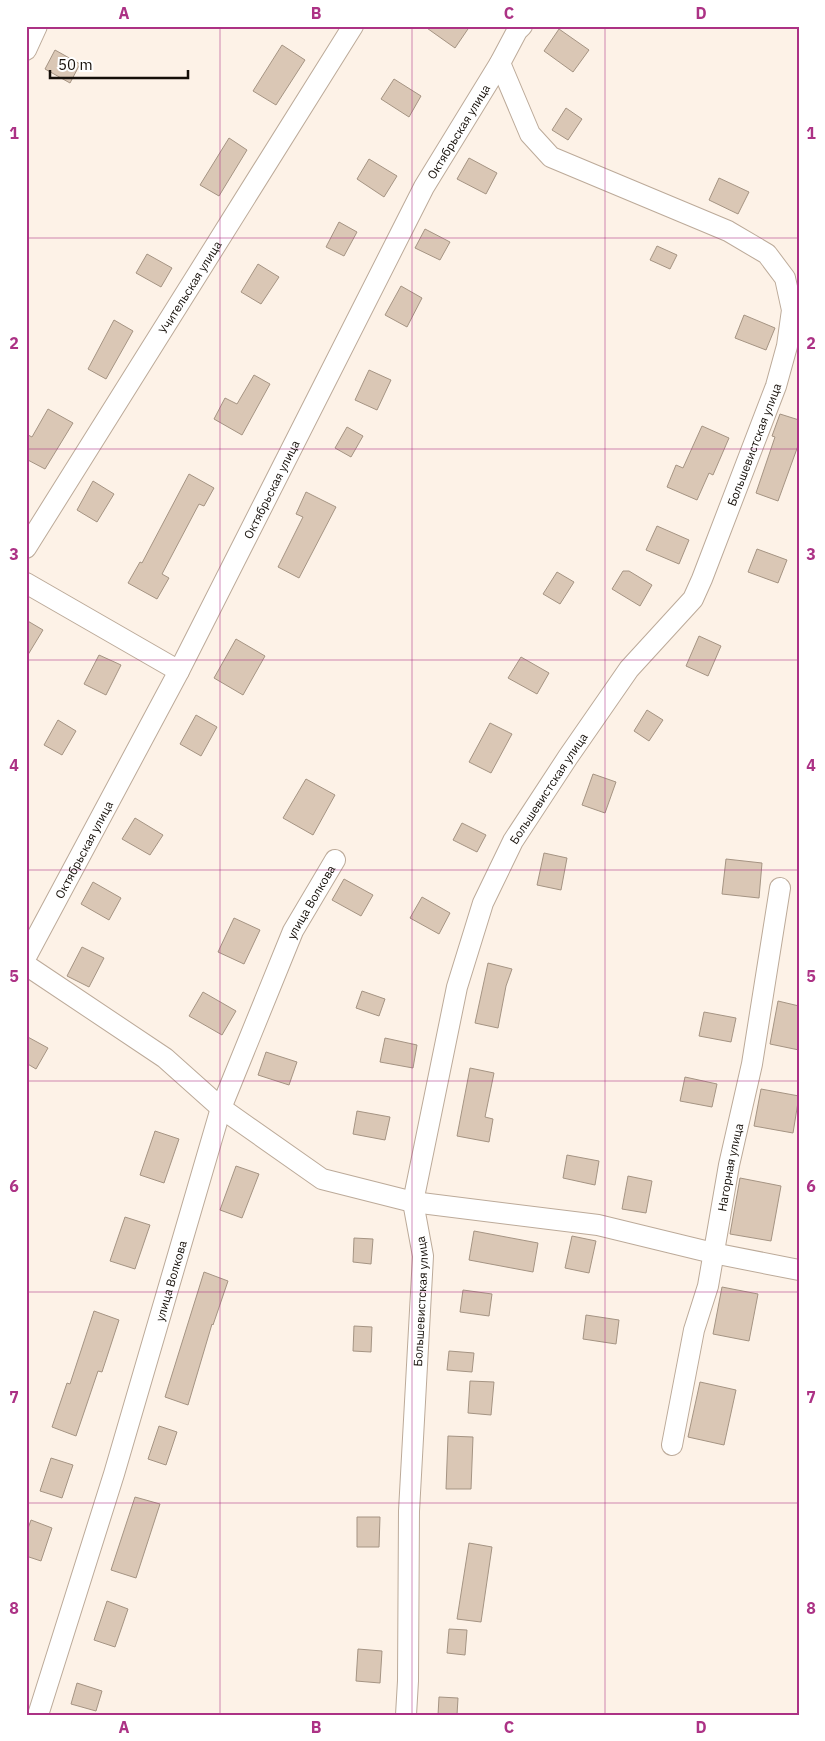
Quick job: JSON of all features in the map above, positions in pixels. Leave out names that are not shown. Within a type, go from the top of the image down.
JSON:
[{"type":"street","points":[[26,50],[37,26]]},
{"type":"street","name":"Учительская улица","points":[[26,548],[353,26]]},
{"type":"street","name":"Октябрьская улица","points":[[26,957],[178,671],[424,187],[500,63],[518,28]]},
{"type":"street","name":"Большевистская улица","points":[[406,1715],[409,1511],[423,1256],[413,1202],[457,987],[484,903],[513,841],[629,669],[693,599],[776,386],[787,346],[792,310],[785,278],[768,254],[728,231],[551,157],[530,134],[500,63]]},
{"type":"street","points":[[26,583],[178,671]]},
{"type":"street","name":"улица Волкова","points":[[38,1715],[114,1474],[221,1108],[293,931],[335,860]]},
{"type":"street","name":"Нагорная улица","points":[[672,1445],[694,1330],[708,1286],[712,1253],[729,1165],[752,1064],[780,888]]},
{"type":"street","points":[[26,965],[165,1058],[221,1108],[322,1179],[413,1202],[598,1225],[712,1253],[799,1270]]},
{"type":"building","points":[[424,26],[470,26],[455,48]]},
{"type":"building","points":[[559,29],[589,50],[573,72],[544,51]]},
{"type":"building","points":[[282,45],[305,60],[276,105],[253,91]]},
{"type":"building","points":[[55,50],[80,64],[70,83],[45,69]]},
{"type":"building","points":[[394,79],[421,96],[409,117],[381,99]]},
{"type":"building","points":[[566,108],[582,119],[568,140],[552,130]]},
{"type":"building","points":[[229,138],[247,150],[219,196],[200,185]]},
{"type":"building","points":[[469,158],[497,173],[486,194],[457,179]]},
{"type":"building","points":[[369,159],[397,176],[384,197],[357,179]]},
{"type":"building","points":[[719,178],[749,192],[738,214],[709,200]]},
{"type":"building","points":[[339,222],[357,232],[344,256],[326,247]]},
{"type":"building","points":[[425,229],[450,242],[440,260],[415,248]]},
{"type":"building","points":[[657,246],[677,255],[670,269],[650,260]]},
{"type":"building","points":[[147,254],[172,268],[161,287],[136,273]]},
{"type":"building","points":[[258,264],[279,277],[261,304],[241,292]]},
{"type":"building","points":[[401,286],[422,298],[407,327],[385,315]]},
{"type":"building","points":[[744,315],[775,328],[766,350],[735,338]]},
{"type":"building","points":[[114,320],[133,331],[106,379],[88,369]]},
{"type":"building","points":[[369,370],[391,380],[377,410],[355,400]]},
{"type":"building","points":[[254,375],[270,384],[242,435],[214,419],[225,398],[237,404]]},
{"type":"building","points":[[48,409],[73,423],[45,469],[26,459],[26,434],[32,437]]},
{"type":"building","points":[[780,414],[799,420],[799,443],[778,501],[756,493],[775,437],[772,436]]},
{"type":"building","points":[[702,426],[729,438],[713,475],[709,473],[697,500],[667,487],[676,465],[683,468]]},
{"type":"building","points":[[347,427],[363,436],[351,457],[335,448]]},
{"type":"building","points":[[189,474],[214,488],[204,506],[199,504],[162,574],[169,578],[157,599],[128,583],[140,562],[142,563]]},
{"type":"building","points":[[93,481],[114,494],[97,522],[77,510]]},
{"type":"building","points":[[306,492],[336,507],[299,578],[278,567],[303,517],[296,514]]},
{"type":"building","points":[[657,526],[689,540],[679,564],[646,550]]},
{"type":"building","points":[[757,549],[787,560],[778,583],[748,572]]},
{"type":"building","points":[[623,571],[629,571],[652,585],[640,606],[612,589]]},
{"type":"building","points":[[557,572],[574,582],[560,604],[543,594]]},
{"type":"building","points":[[26,620],[43,630],[26,658]]},
{"type":"building","points":[[699,636],[721,646],[708,676],[686,666]]},
{"type":"building","points":[[236,639],[265,656],[243,695],[214,678]]},
{"type":"building","points":[[99,655],[121,665],[106,695],[84,684]]},
{"type":"building","points":[[521,657],[549,673],[537,694],[508,678]]},
{"type":"building","points":[[647,710],[663,720],[649,741],[634,731]]},
{"type":"building","points":[[196,715],[217,727],[201,756],[180,744]]},
{"type":"building","points":[[58,720],[76,731],[62,755],[44,745]]},
{"type":"building","points":[[490,723],[512,734],[491,773],[469,762]]},
{"type":"building","points":[[593,774],[616,782],[605,813],[582,805]]},
{"type":"building","points":[[306,779],[335,795],[313,835],[283,818]]},
{"type":"building","points":[[135,818],[163,835],[150,855],[122,839]]},
{"type":"building","points":[[462,823],[486,835],[477,852],[453,840]]},
{"type":"building","points":[[544,853],[567,858],[561,890],[537,885]]},
{"type":"building","points":[[726,859],[762,863],[759,898],[722,894]]},
{"type":"building","points":[[344,879],[373,895],[361,916],[332,900]]},
{"type":"building","points":[[93,882],[121,898],[109,920],[81,904]]},
{"type":"building","points":[[422,897],[450,913],[439,934],[410,918]]},
{"type":"building","points":[[234,918],[260,930],[244,964],[218,952]]},
{"type":"building","points":[[82,947],[104,958],[89,987],[67,976]]},
{"type":"building","points":[[488,963],[512,969],[506,986],[498,1028],[475,1023]]},
{"type":"building","points":[[362,991],[385,999],[379,1016],[356,1008]]},
{"type":"building","points":[[203,992],[236,1011],[222,1035],[189,1016]]},
{"type":"building","points":[[778,1001],[799,1006],[799,1050],[770,1044]]},
{"type":"building","points":[[704,1012],[736,1018],[731,1042],[699,1036]]},
{"type":"building","points":[[26,1036],[48,1048],[36,1069],[26,1063]]},
{"type":"building","points":[[385,1038],[417,1045],[413,1068],[380,1062]]},
{"type":"building","points":[[266,1052],[297,1062],[289,1085],[258,1075]]},
{"type":"building","points":[[470,1068],[494,1073],[485,1117],[493,1119],[489,1142],[457,1136]]},
{"type":"building","points":[[685,1077],[717,1084],[712,1107],[680,1101]]},
{"type":"building","points":[[761,1089],[799,1096],[793,1133],[754,1126]]},
{"type":"building","points":[[357,1111],[390,1117],[385,1140],[353,1134]]},
{"type":"building","points":[[155,1131],[179,1139],[164,1183],[140,1175]]},
{"type":"building","points":[[567,1155],[599,1161],[595,1185],[563,1178]]},
{"type":"building","points":[[236,1166],[259,1174],[242,1218],[220,1210]]},
{"type":"building","points":[[628,1176],[652,1181],[646,1213],[622,1209]]},
{"type":"building","points":[[740,1178],[781,1186],[771,1241],[730,1234]]},
{"type":"building","points":[[125,1217],[150,1225],[135,1269],[110,1261]]},
{"type":"building","points":[[474,1231],[538,1243],[533,1272],[469,1260]]},
{"type":"building","points":[[572,1236],[596,1241],[589,1273],[565,1268]]},
{"type":"building","points":[[354,1238],[373,1239],[371,1264],[353,1262]]},
{"type":"building","points":[[204,1272],[228,1281],[212,1324],[188,1405],[165,1397]]},
{"type":"building","points":[[722,1287],[758,1294],[749,1341],[713,1334]]},
{"type":"building","points":[[463,1290],[492,1294],[489,1316],[460,1312]]},
{"type":"building","points":[[94,1311],[119,1320],[102,1372],[98,1371],[76,1436],[52,1427],[67,1383],[70,1384]]},
{"type":"building","points":[[586,1315],[619,1320],[616,1344],[583,1339]]},
{"type":"building","points":[[354,1326],[372,1327],[371,1352],[353,1351]]},
{"type":"building","points":[[449,1351],[474,1353],[472,1372],[447,1370]]},
{"type":"building","points":[[470,1381],[494,1382],[491,1415],[468,1413]]},
{"type":"building","points":[[700,1382],[736,1390],[724,1445],[688,1437]]},
{"type":"building","points":[[159,1426],[177,1432],[166,1465],[148,1459]]},
{"type":"building","points":[[448,1436],[473,1437],[471,1489],[446,1489]]},
{"type":"building","points":[[51,1458],[73,1465],[62,1498],[40,1491]]},
{"type":"building","points":[[135,1497],[160,1504],[136,1578],[111,1570]]},
{"type":"building","points":[[357,1517],[380,1517],[379,1547],[357,1547]]},
{"type":"building","points":[[31,1520],[52,1528],[41,1561],[26,1556],[26,1534]]},
{"type":"building","points":[[469,1543],[492,1547],[481,1622],[457,1619]]},
{"type":"building","points":[[107,1601],[128,1609],[115,1647],[94,1640]]},
{"type":"building","points":[[449,1629],[467,1630],[465,1655],[447,1653]]},
{"type":"building","points":[[358,1649],[382,1651],[380,1683],[356,1681]]},
{"type":"building","points":[[77,1683],[102,1691],[96,1711],[71,1704]]},
{"type":"building","points":[[439,1697],[458,1698],[457,1715],[438,1715]]}]
